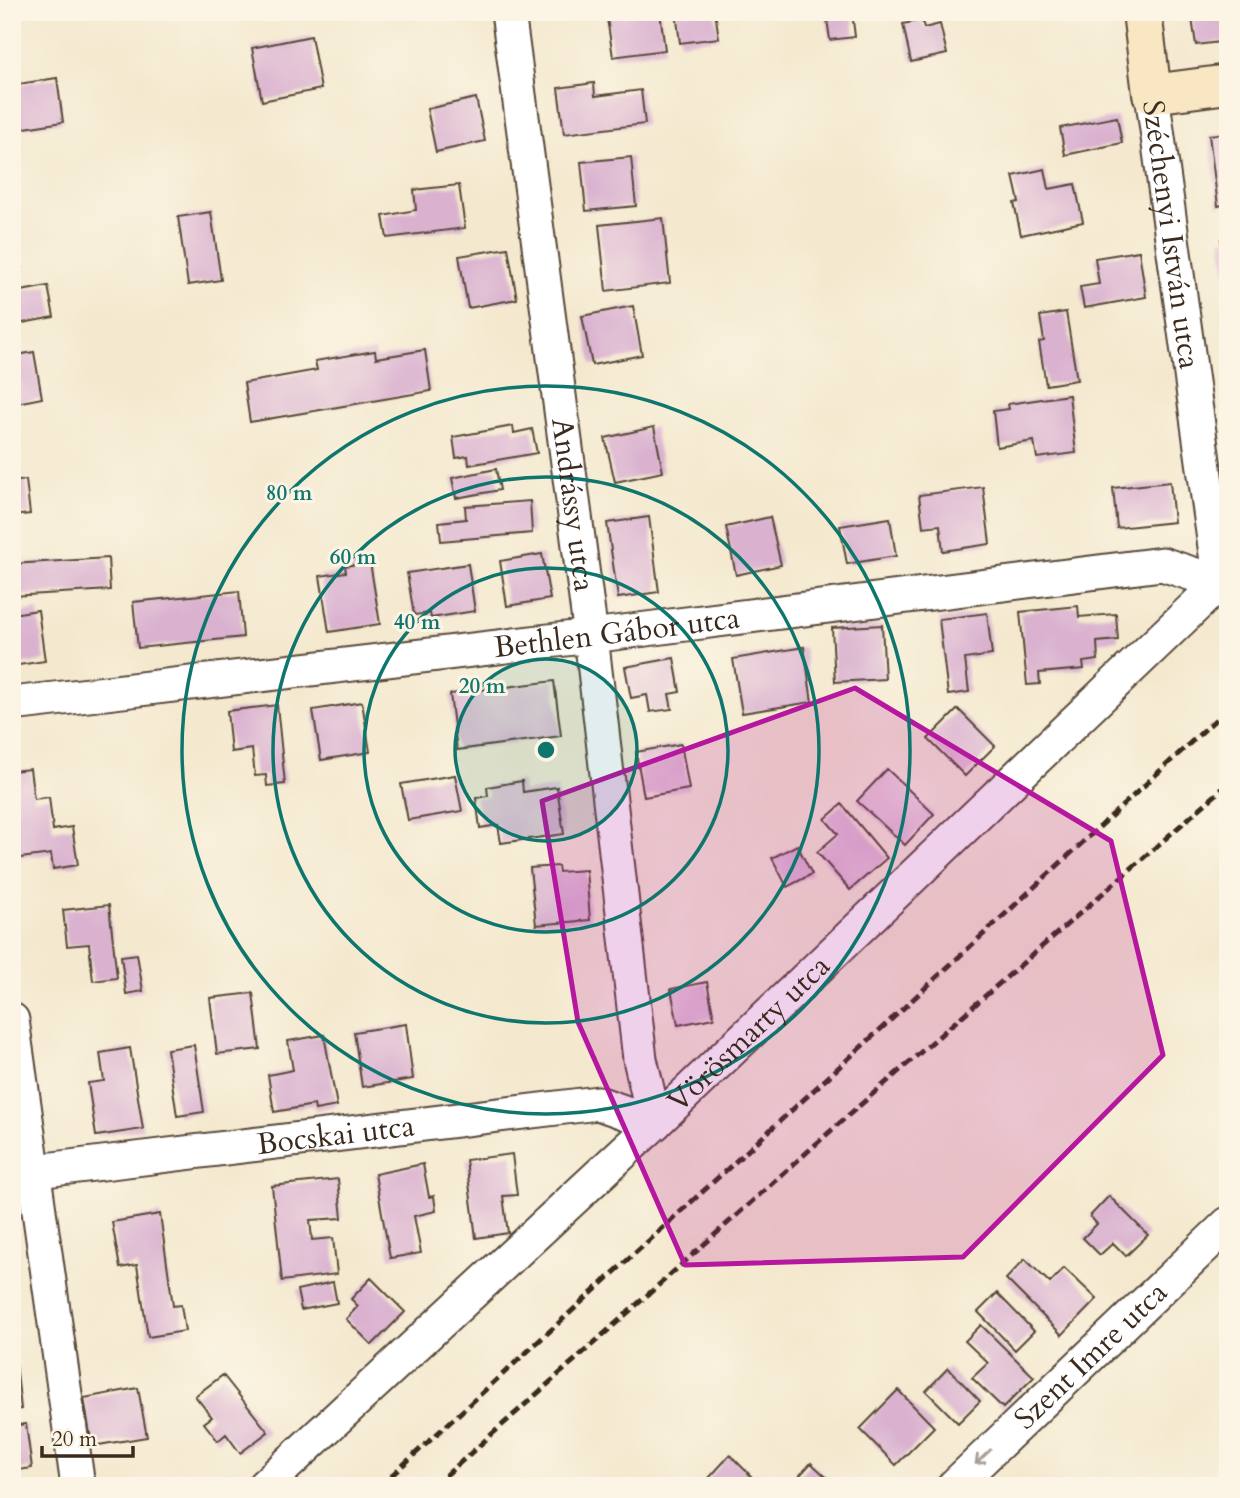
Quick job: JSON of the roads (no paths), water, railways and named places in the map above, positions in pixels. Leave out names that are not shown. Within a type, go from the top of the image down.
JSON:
[{"type":"street","name":"Andrássy utca","points":[[508,12],[591,636],[640,1059],[655,1123]]},
{"type":"street","name":"Széchenyi István utca","points":[[1142,12],[1224,579]]},
{"type":"street","points":[[1152,94],[1228,84]]},
{"type":"street","name":"Bethlen Gábor utca","points":[[12,704],[591,636],[1162,564],[1224,579]]},
{"type":"street","name":"Vörösmarty utca","points":[[264,1486],[655,1123],[1224,579]]},
{"type":"street","points":[[12,1020],[22,1173],[78,1486]]},
{"type":"street","name":"Bocskai utca","points":[[22,1173],[598,1103],[655,1123]]},
{"type":"street","name":"Szent Imre utca","points":[[954,1486],[1228,1224]]},
{"type":"railway","points":[[380,1486],[1228,708]]},
{"type":"railway","points":[[434,1486],[843,1120],[1228,784]]}]
